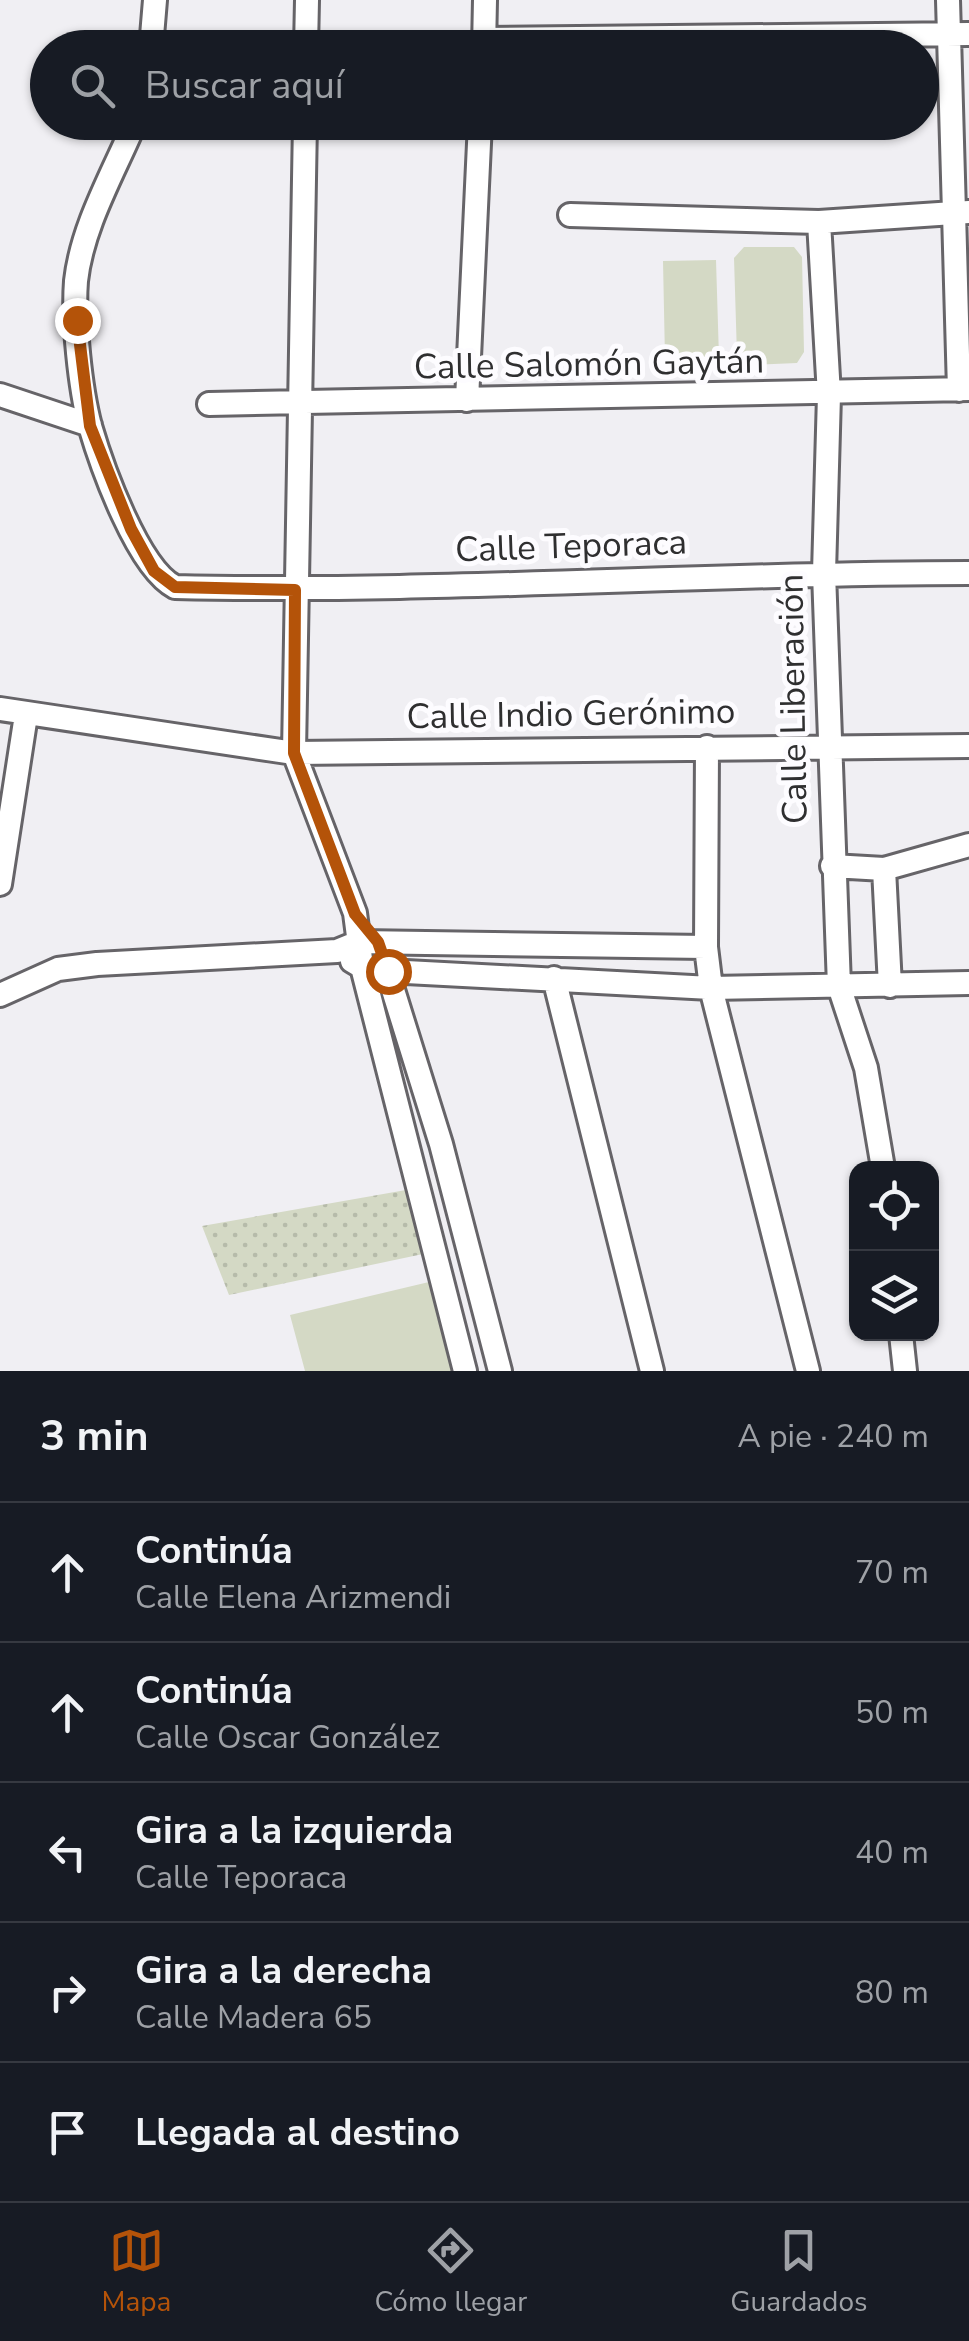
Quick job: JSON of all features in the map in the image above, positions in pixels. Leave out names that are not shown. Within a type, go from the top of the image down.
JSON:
[{"type":"street","points":[[154,30],[156,0]]},
{"type":"street","points":[[306,30],[307,0]]},
{"type":"street","points":[[484,30],[485,0]]},
{"type":"street","points":[[948,0],[959,34],[964,390]]},
{"type":"street","points":[[0,394],[90,426],[76,280],[87,235],[128,140]]},
{"type":"street","points":[[305,140],[294,753],[355,914],[362,968],[465,1371]]},
{"type":"street","points":[[467,400],[479,140]]},
{"type":"street","points":[[570,215],[819,222],[960,212]]},
{"type":"street","name":"Calle Liberación","points":[[819,222],[829,395],[824,573],[839,986],[877,1115],[882,1161]]},
{"type":"street","name":"Calle Salomón Gaytán","points":[[210,404],[964,390]]},
{"type":"street","name":"Calle Teporaca","points":[[90,426],[146,558],[175,587],[295,590],[824,573],[969,573]]},
{"type":"street","name":"Calle Indio Gerónimo","points":[[0,708],[294,753],[969,746]]},
{"type":"street","points":[[0,884],[26,715]]},
{"type":"street","points":[[707,747],[706,947],[711,988],[808,1371]]},
{"type":"street","points":[[832,866],[884,870],[969,845]]},
{"type":"street","points":[[884,870],[890,986]]},
{"type":"street","points":[[358,945],[388,971],[441,1144],[500,1371]]},
{"type":"street","points":[[0,995],[58,969],[358,945],[706,947]]},
{"type":"street","points":[[362,968],[711,988],[969,983]]},
{"type":"street","points":[[554,978],[652,1371]]},
{"type":"street","points":[[902,1341],[905,1371]]},
{"type":"green space","points":[[744,247],[794,247],[802,257],[804,352],[797,363],[748,365],[737,356],[734,258]]},
{"type":"green space","points":[[716,260],[719,358],[665,359],[663,261]]},
{"type":"green space","points":[[406,1190],[423,1254],[229,1295],[202,1226]]},
{"type":"green space","points":[[429,1282],[452,1371],[305,1371],[290,1315]]},
{"type":"route","points":[[77,320],[90,426],[131,529],[154,571],[175,587],[295,590],[294,753],[355,914],[378,942],[388,971]]}]
